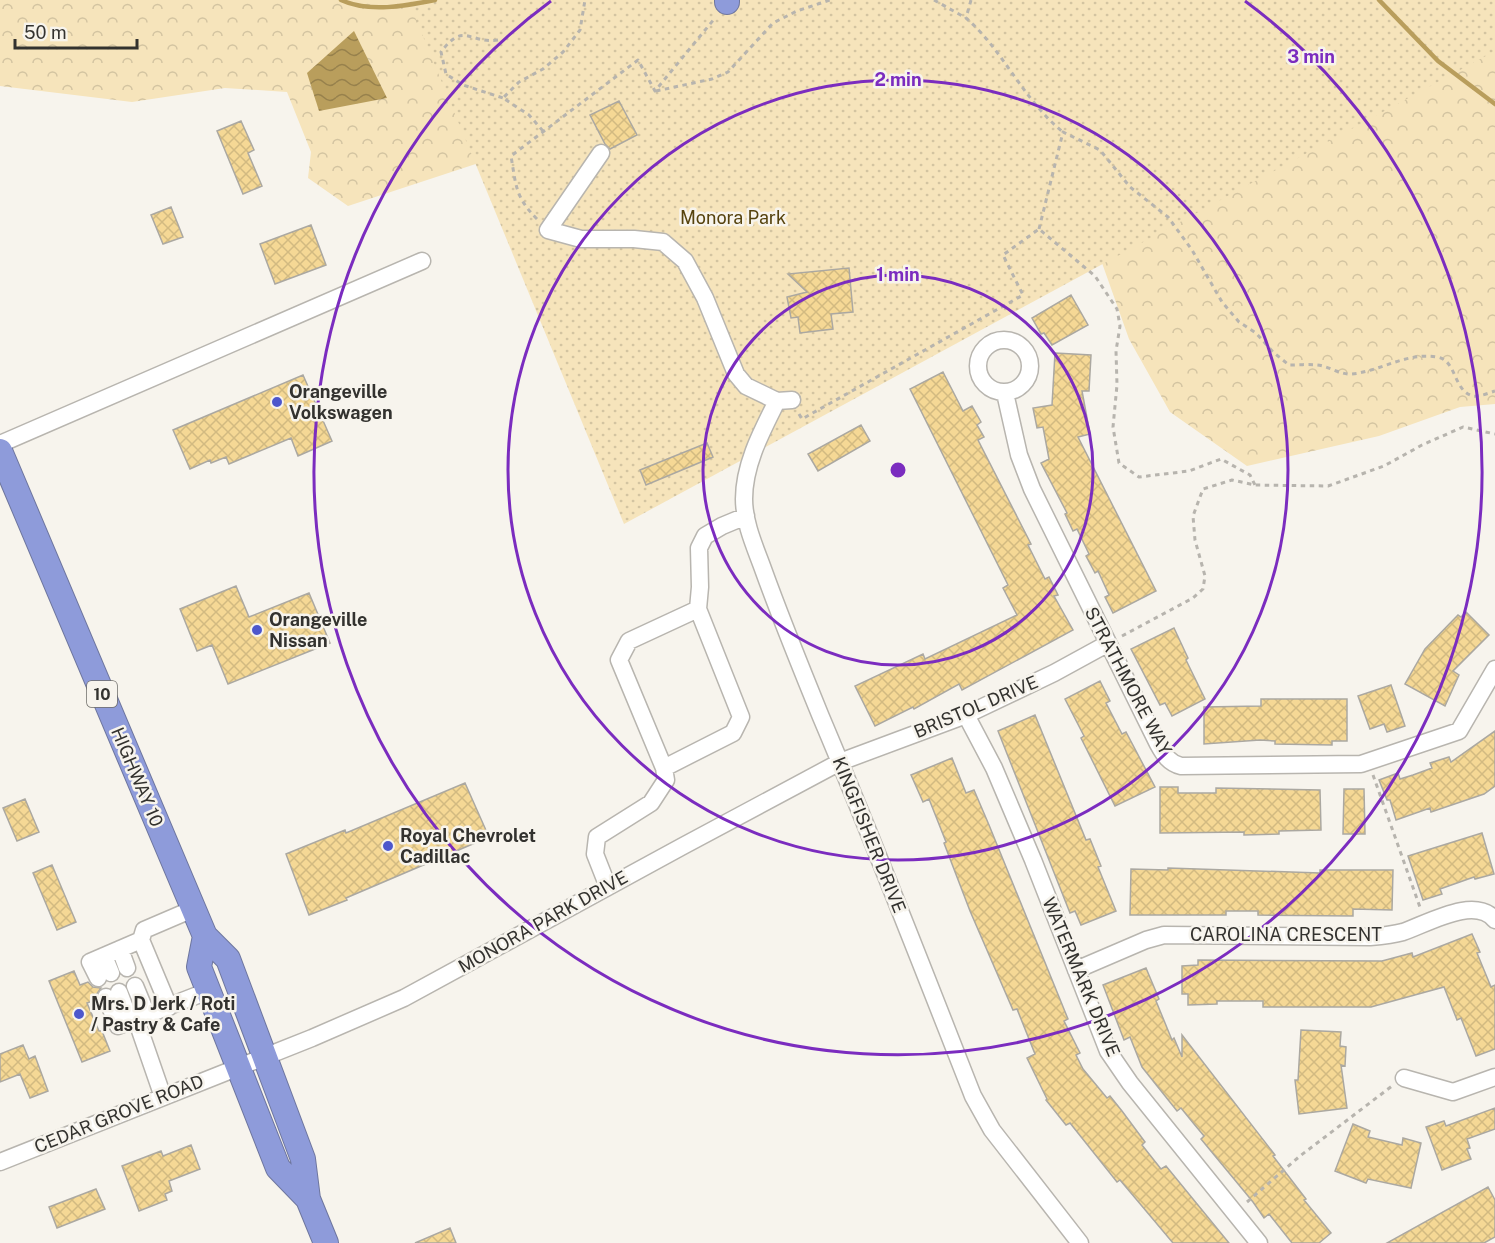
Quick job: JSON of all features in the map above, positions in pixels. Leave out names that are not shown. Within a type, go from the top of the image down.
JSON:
[{"type":"highway","name":"HIGHWAY 10","points":[[0,452],[205,936],[228,959],[303,1159],[308,1199],[326,1243]]},
{"type":"highway","name":"HIGHWAY 10","points":[[205,936],[199,967],[208,991],[278,1168],[308,1199]]},
{"type":"street","points":[[601,153],[548,230],[581,239],[634,239],[663,242],[685,261],[705,298],[736,374],[746,386],[784,400]]},
{"type":"street","points":[[0,444],[422,261]]},
{"type":"street","name":"STRATHMORE WAY","points":[[1005,393],[1019,455],[1032,489],[1107,645],[1163,753],[1174,764],[1181,766],[1343,765],[1368,762],[1460,731],[1495,669]]},
{"type":"street","name":"KINGFISHER DRIVE","points":[[784,400],[754,451],[746,480],[744,499],[746,516],[785,630],[973,1096],[992,1130],[1080,1243]]},
{"type":"street","points":[[664,768],[733,733],[741,717],[698,609],[699,548],[705,536],[746,516]]},
{"type":"street","points":[[608,887],[595,854],[597,837],[651,803],[666,780],[664,768],[620,660],[629,641],[698,609]]},
{"type":"street","name":"BRISTOL DRIVE","points":[[840,762],[966,715],[1107,645]]},
{"type":"street","name":"WATERMARK DRIVE","points":[[966,715],[994,768],[1108,1051],[1130,1083],[1259,1243]]},
{"type":"street","name":"MONORA PARK DRIVE","points":[[239,1067],[404,999],[840,762]]},
{"type":"street","points":[[169,1007],[141,940],[144,930],[193,909]]},
{"type":"street","name":"CAROLINA CRESCENT","points":[[1076,970],[1146,940],[1164,935],[1370,937],[1400,933],[1456,912],[1475,909],[1491,915],[1495,920]]},
{"type":"street","points":[[120,949],[112,973],[104,956],[120,949],[141,940]]},
{"type":"street","points":[[135,986],[137,1019],[163,1097]]},
{"type":"street","points":[[137,1019],[208,991]]},
{"type":"street","points":[[112,994],[137,1019]]},
{"type":"street","name":"CEDAR GROVE ROAD","points":[[0,1162],[239,1067]]},
{"type":"street","points":[[1404,1078],[1453,1092],[1495,1077]]},
{"type":"path","points":[[503,98],[519,82],[543,69],[563,52],[580,30],[585,0]]},
{"type":"path","points":[[655,91],[712,79],[728,72],[773,23],[797,11],[830,0]]},
{"type":"path","points":[[934,0],[966,18],[985,34],[1030,99],[1050,121],[1063,132],[1100,150],[1130,187],[1168,217],[1192,250],[1222,302],[1239,322],[1256,333],[1273,352],[1289,365],[1317,365],[1348,374],[1365,372],[1410,357],[1438,357],[1451,367],[1464,392],[1474,396],[1495,391]]},
{"type":"path","points":[[966,18],[971,0]]},
{"type":"path","points":[[655,91],[727,1]]},
{"type":"path","points":[[498,40],[486,41],[465,34],[450,40],[441,52],[446,74],[462,85],[503,98],[529,115],[543,132]]},
{"type":"path","points":[[548,230],[523,206],[511,156],[638,60],[655,91]]},
{"type":"path","points":[[784,400],[802,419],[1023,295],[1003,255],[1039,229],[1063,132]]},
{"type":"path","points":[[1039,229],[1095,276],[1117,309],[1120,326],[1116,351],[1117,385],[1113,428],[1119,463],[1139,477],[1189,471],[1221,459],[1250,475],[1255,485]]},
{"type":"path","points":[[1107,645],[1193,598],[1203,589],[1205,576],[1195,540],[1193,516],[1203,489],[1232,480],[1255,485],[1328,486],[1384,466],[1422,445],[1463,427],[1495,434]]},
{"type":"path","points":[[1368,762],[1426,923]]},
{"type":"path","points":[[1234,1213],[1300,1156],[1404,1078]]},
{"type":"green space","points":[[0,0],[791,0],[497,157],[348,206],[308,178],[311,152],[287,92],[225,88],[132,102],[0,86]]},
{"type":"green space","name":"Monora Park","points":[[408,0],[1495,0],[1495,51],[624,524]]},
{"type":"green space","points":[[1495,0],[1495,404],[1460,407],[1379,436],[1247,466],[1170,412],[1129,339],[1102,263]]},
{"type":"water","points":[[354,31],[387,98],[319,111],[307,73]]},
{"type":"building","points":[[619,101],[637,135],[610,149],[590,115]]},
{"type":"building","points":[[241,121],[254,150],[248,153],[262,186],[243,194],[217,131]]},
{"type":"building","points":[[171,207],[183,237],[163,244],[151,215]]},
{"type":"building","points":[[311,225],[326,265],[275,284],[260,244]]},
{"type":"building","points":[[849,268],[853,312],[831,314],[833,329],[800,333],[798,317],[791,318],[787,297],[807,292],[788,274]]},
{"type":"building","points":[[1071,295],[1088,325],[1052,345],[1044,333],[1041,334],[1032,318]]},
{"type":"building","points":[[1055,353],[1091,355],[1089,391],[1082,391],[1090,434],[1078,437],[1156,591],[1113,613],[1105,597],[1109,595],[1098,571],[1095,573],[1086,556],[1089,554],[1077,529],[1073,531],[1065,514],[1067,513],[1041,463],[1049,459],[1043,427],[1037,428],[1033,408],[1052,405]]},
{"type":"building","points":[[943,372],[963,411],[972,406],[981,422],[977,425],[984,437],[978,440],[1031,544],[1028,545],[1045,579],[1049,577],[1058,595],[1054,596],[1073,630],[962,690],[959,684],[914,709],[913,707],[875,726],[855,686],[923,654],[925,659],[1017,615],[1003,588],[1008,585],[910,389]]},
{"type":"building","name":"Orangeville Volkswagen","points":[[303,375],[332,441],[298,456],[291,438],[229,464],[226,457],[211,463],[210,460],[190,469],[173,430]]},
{"type":"building","points":[[861,425],[870,441],[818,471],[808,454]]},
{"type":"building","points":[[707,443],[713,457],[646,485],[640,470]]},
{"type":"building","name":"Orangeville Nissan","points":[[236,586],[249,617],[309,593],[330,643],[228,684],[212,645],[197,651],[180,609]]},
{"type":"building","points":[[1466,612],[1489,635],[1453,671],[1459,675],[1445,706],[1405,684],[1425,649],[1458,615],[1461,617]]},
{"type":"building","points":[[1174,628],[1188,658],[1186,660],[1205,699],[1172,716],[1165,703],[1160,705],[1131,649]]},
{"type":"building","points":[[1100,681],[1110,701],[1106,703],[1122,734],[1126,732],[1155,787],[1115,806],[1081,738],[1084,736],[1065,699]]},
{"type":"building","points":[[1391,685],[1405,726],[1387,732],[1384,724],[1370,729],[1358,696]]},
{"type":"building","points":[[1261,699],[1347,699],[1347,741],[1332,741],[1332,745],[1275,744],[1275,741],[1260,740],[1204,744],[1204,707],[1261,706]]},
{"type":"building","points":[[1035,715],[1086,840],[1090,839],[1101,866],[1098,867],[1116,911],[1081,925],[1075,911],[1070,913],[998,731]]},
{"type":"building","points":[[1495,731],[1495,786],[1484,794],[1431,812],[1430,808],[1396,820],[1390,800],[1387,800],[1379,780],[1398,773],[1400,779],[1413,775],[1432,768],[1430,763],[1449,757],[1451,762]]},
{"type":"building","points":[[952,758],[966,793],[974,790],[989,825],[1068,1019],[1064,1021],[1080,1053],[1076,1055],[1083,1069],[1107,1098],[1110,1096],[1122,1111],[1145,1142],[1142,1145],[1161,1169],[1166,1166],[1229,1243],[1173,1243],[1120,1180],[1117,1182],[1070,1123],[1066,1125],[1046,1100],[1027,1058],[1035,1054],[1017,1009],[1013,1010],[970,911],[929,799],[923,802],[911,775]]},
{"type":"building","name":"Royal Chevrolet Cadillac","points":[[465,783],[489,837],[309,915],[286,854],[345,830],[346,833]]},
{"type":"building","points":[[1160,787],[1178,787],[1178,793],[1216,793],[1216,788],[1320,790],[1321,830],[1244,835],[1244,832],[1160,833]]},
{"type":"building","points":[[1344,789],[1364,789],[1365,834],[1343,834]]},
{"type":"building","points":[[25,799],[39,832],[17,841],[3,808]]},
{"type":"building","points":[[1482,833],[1494,874],[1475,879],[1474,877],[1440,889],[1442,894],[1423,900],[1408,856]]},
{"type":"building","points":[[52,865],[76,922],[57,930],[33,873]]},
{"type":"building","points":[[1168,868],[1320,873],[1320,870],[1393,870],[1392,910],[1353,909],[1353,916],[1258,915],[1258,911],[1226,911],[1226,915],[1130,915],[1131,869],[1168,870]]},
{"type":"building","points":[[1472,934],[1491,987],[1495,985],[1495,1049],[1476,1056],[1461,1018],[1457,1020],[1444,987],[1371,1007],[1263,1007],[1263,1001],[1217,1001],[1217,1004],[1188,1005],[1188,994],[1182,994],[1182,966],[1198,965],[1198,960],[1382,961],[1412,953],[1413,957]]},
{"type":"building","points":[[1146,968],[1159,999],[1156,1001],[1172,1040],[1174,1038],[1182,1057],[1182,1035],[1275,1155],[1273,1156],[1306,1199],[1304,1200],[1331,1233],[1319,1243],[1292,1243],[1269,1214],[1264,1218],[1201,1139],[1204,1136],[1181,1108],[1177,1111],[1142,1067],[1130,1037],[1124,1040],[1103,985]]},
{"type":"building","points":[[74,971],[80,985],[88,982],[93,987],[101,988],[96,995],[96,1000],[87,1003],[110,1051],[82,1062],[49,981]]},
{"type":"building","points":[[1301,1030],[1341,1032],[1340,1046],[1346,1047],[1345,1066],[1341,1065],[1347,1108],[1299,1114],[1295,1080],[1298,1080]]},
{"type":"building","points":[[23,1045],[29,1059],[35,1056],[48,1091],[30,1098],[20,1074],[0,1082],[0,1054]]},
{"type":"building","points":[[1495,1108],[1495,1129],[1467,1139],[1470,1148],[1467,1149],[1471,1159],[1442,1170],[1426,1127],[1444,1121],[1446,1126]]},
{"type":"building","points":[[1353,1124],[1370,1131],[1368,1137],[1402,1145],[1403,1138],[1421,1143],[1411,1188],[1368,1179],[1366,1183],[1335,1171]]},
{"type":"building","points":[[191,1145],[200,1169],[169,1181],[172,1191],[165,1194],[167,1200],[139,1211],[122,1166],[161,1151],[163,1156]]},
{"type":"building","points":[[1488,1187],[1495,1200],[1495,1237],[1484,1243],[1387,1243]]},
{"type":"building","points":[[96,1189],[105,1209],[57,1228],[49,1207]]},
{"type":"building","points":[[450,1228],[456,1243],[415,1243]]},
{"type":"waterway","points":[[341,0],[375,7],[435,0]]},
{"type":"waterway","points":[[1379,0],[1438,61],[1495,104]]},
{"type":"place","name":"Orangeville Volkswagen","points":[[277,402]]},
{"type":"place","name":"Orangeville Nissan","points":[[257,630]]},
{"type":"place","name":"Royal Chevrolet Cadillac","points":[[388,846]]},
{"type":"place","name":"Mrs. D Jerk / Roti / Pastry & Cafe","points":[[79,1014]]}]
